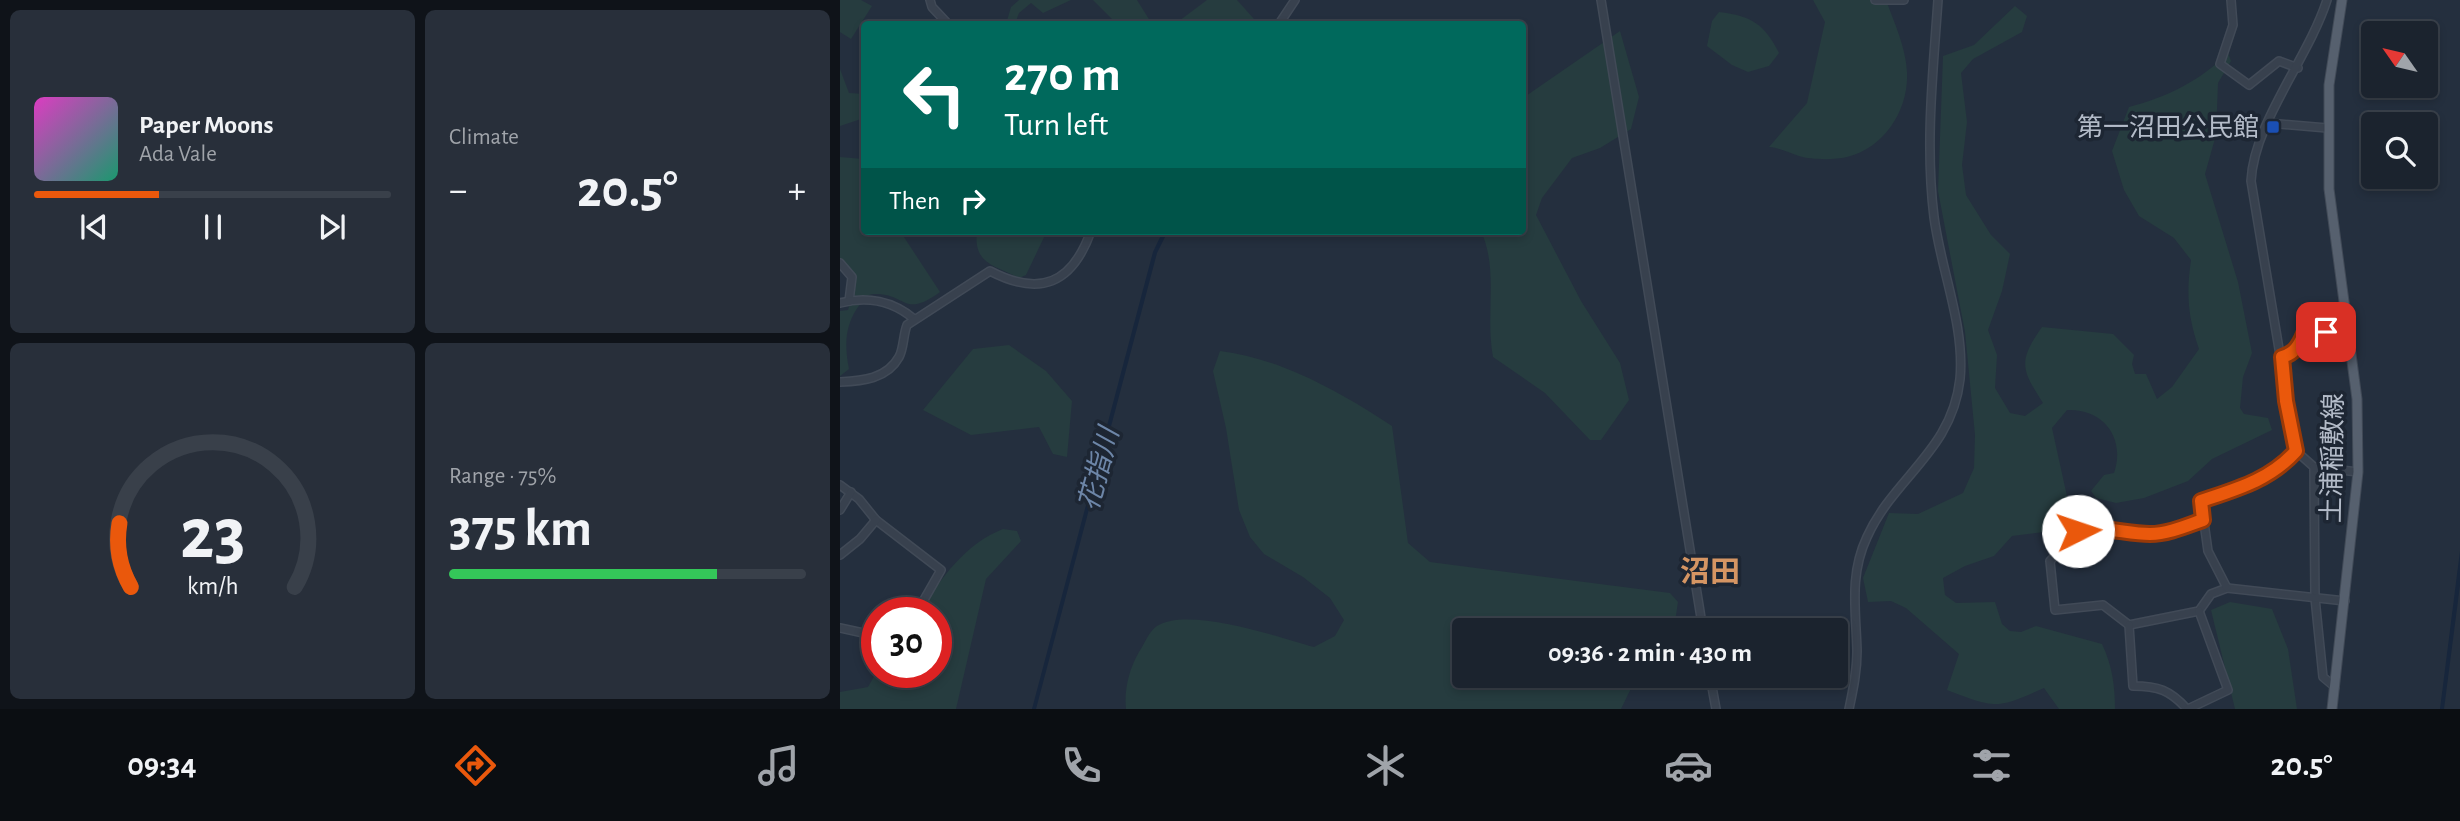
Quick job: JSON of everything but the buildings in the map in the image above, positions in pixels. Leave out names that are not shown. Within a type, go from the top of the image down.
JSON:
[{"type":"main road","name":"土浦稲敷線","points":[[2332,709],[2358,472],[2357,400],[2333,230],[2327,128],[2329,85],[2342,0]]},
{"type":"street","points":[[930,0],[932,7],[945,21]]},
{"type":"street","points":[[1281,21],[1295,0]]},
{"type":"street","points":[[1601,0],[1701,618]]},
{"type":"street","points":[[1875,0],[1904,0]]},
{"type":"street","points":[[1849,709],[1856,679],[1853,596],[1860,555],[1875,522],[1937,444],[1950,419],[1960,382],[1960,346],[1934,220],[1930,168],[1938,0]]},
{"type":"street","points":[[2231,0],[2233,25],[2220,64],[2249,85],[2279,61],[2298,68]]},
{"type":"street","points":[[2327,0],[2316,32],[2255,151],[2251,181],[2296,451],[2314,467],[2358,472]]},
{"type":"street","points":[[2268,122],[2327,128]]},
{"type":"street","points":[[840,382],[870,379],[891,367],[899,358],[903,335],[914,319],[990,271],[1019,283],[1049,284],[1075,260],[1089,235]]},
{"type":"street","points":[[840,263],[852,277],[844,302],[882,301],[899,306],[914,319]]},
{"type":"street","points":[[2282,357],[2290,355],[2299,346],[2304,334],[2349,331]]},
{"type":"street","points":[[2227,588],[2208,551],[2201,501],[2279,470],[2296,451]]},
{"type":"street","points":[[2314,467],[2315,598],[2323,677],[2335,687]]},
{"type":"street","points":[[840,485],[876,520],[941,570],[926,597]]},
{"type":"street","points":[[840,510],[850,492]]},
{"type":"street","points":[[840,555],[860,539],[876,520]]},
{"type":"street","points":[[2199,611],[2228,690],[2188,709],[2174,694],[2156,686],[2133,686],[2129,625],[2103,605],[2055,610],[2050,561],[2078,531],[2092,528],[2149,534],[2203,520]]},
{"type":"street","points":[[2129,625],[2199,611],[2211,594],[2227,588],[2345,601]]},
{"type":"street","points":[[840,628],[861,633]]},
{"type":"street","points":[[1712,688],[1716,709]]},
{"type":"green space","points":[[840,0],[861,0],[872,6],[851,39],[840,32]]},
{"type":"green space","points":[[1019,0],[1071,0],[1043,13],[1031,3],[1019,13],[1016,21],[1007,21],[1011,7]]},
{"type":"green space","points":[[1093,0],[1137,0],[1150,21],[1114,21]]},
{"type":"green space","points":[[1207,0],[1237,0],[1254,19],[1252,21],[1179,21]]},
{"type":"green space","points":[[1813,0],[1886,0],[1904,54],[1907,86],[1899,113],[1892,125],[1873,145],[1847,157],[1810,158],[1769,147],[1807,103],[1825,22]]},
{"type":"green space","points":[[2015,6],[2027,16],[2022,32],[1973,59],[1961,73],[1967,122],[1962,165],[1966,195],[1991,235],[2010,254],[2002,291],[1988,330],[1997,355],[1995,388],[2010,413],[2025,416],[2043,403],[2030,382],[2025,365],[2029,348],[2042,327],[2113,334],[2134,355],[2132,364],[2135,374],[2146,374],[2157,399],[2172,387],[2199,349],[2189,305],[2191,260],[2174,238],[2139,216],[2124,190],[2112,151],[2129,107],[2182,87],[2206,72],[2228,53],[2231,61],[2218,83],[2216,135],[2205,174],[2238,282],[2252,353],[2243,377],[2240,408],[2244,414],[2268,418],[2272,430],[2212,459],[2188,481],[2144,498],[2116,503],[2096,498],[2091,491],[2104,475],[2114,473],[2117,448],[2114,437],[2101,420],[2091,414],[2067,410],[2052,428],[2074,528],[2012,536],[1994,556],[1965,566],[1943,578],[1945,595],[1956,603],[1995,602],[2002,624],[2010,631],[2021,632],[2036,626],[2102,644],[2112,675],[2115,709],[2059,709],[2044,688],[2016,700],[1996,704],[1976,701],[1947,690],[1959,654],[1906,608],[1891,601],[1868,602],[1863,578],[1889,513],[1918,514],[1963,493],[1974,468],[1975,435],[1965,332],[1938,191],[1943,56],[1974,45]]},
{"type":"green space","points":[[1719,12],[1749,19],[1762,28],[1779,53],[1769,66],[1748,72],[1732,65],[1707,46],[1712,21]]},
{"type":"green space","points":[[1620,31],[1639,97],[1631,129],[1600,148],[1572,158],[1542,198],[1536,215],[1581,301],[1620,363],[1629,400],[1601,440],[1590,440],[1545,393],[1493,357],[1490,325],[1491,277],[1482,235],[1526,235],[1526,96]]},
{"type":"green space","points":[[840,69],[849,93],[861,94],[861,119],[840,126]]},
{"type":"green space","points":[[840,157],[861,159],[861,235],[903,235],[940,292],[919,304],[906,303],[885,295],[872,294],[867,297],[849,326],[846,342],[849,369],[840,376],[840,311],[848,310],[856,281],[840,259]]},
{"type":"green space","points":[[977,235],[1045,235],[1026,275],[1019,278],[987,262],[978,250]]},
{"type":"green space","points":[[1009,345],[1046,371],[1072,401],[1067,457],[1053,454],[1039,427],[971,435],[923,410],[973,349]]},
{"type":"green space","points":[[1220,351],[1265,361],[1310,379],[1392,426],[1408,543],[1430,562],[1670,593],[1678,602],[1676,618],[1452,618],[1452,688],[1631,688],[1621,709],[1126,709],[1132,665],[1157,626],[1190,619],[1211,621],[1314,647],[1335,636],[1344,620],[1330,598],[1303,577],[1264,554],[1250,537],[1239,510],[1226,428],[1213,371]]},
{"type":"green space","points":[[1003,529],[1017,531],[1021,541],[986,579],[956,709],[840,709],[840,692],[862,688],[952,688],[952,597],[930,597],[955,563],[990,535]]},
{"type":"green space","points":[[2230,602],[2272,609],[2288,649],[2297,709],[2235,709],[2211,610]]},
{"type":"water","name":"花指川","points":[[1161,235],[1166,235],[1157,253],[1036,709],[1032,709],[1153,252]]},
{"type":"water","points":[[2460,551],[2460,585],[2444,709],[2440,709]]},
{"type":"place","name":"第一沼田公民館","points":[[2273,127]]},
{"type":"district","name":"沼田","points":[[1710,572]]},
{"type":"route","points":[[2078,531],[2092,528],[2149,534],[2171,531],[2203,520],[2201,501],[2252,484],[2279,470],[2296,451],[2286,401],[2282,357],[2290,355],[2299,346],[2304,334],[2326,332]]}]
